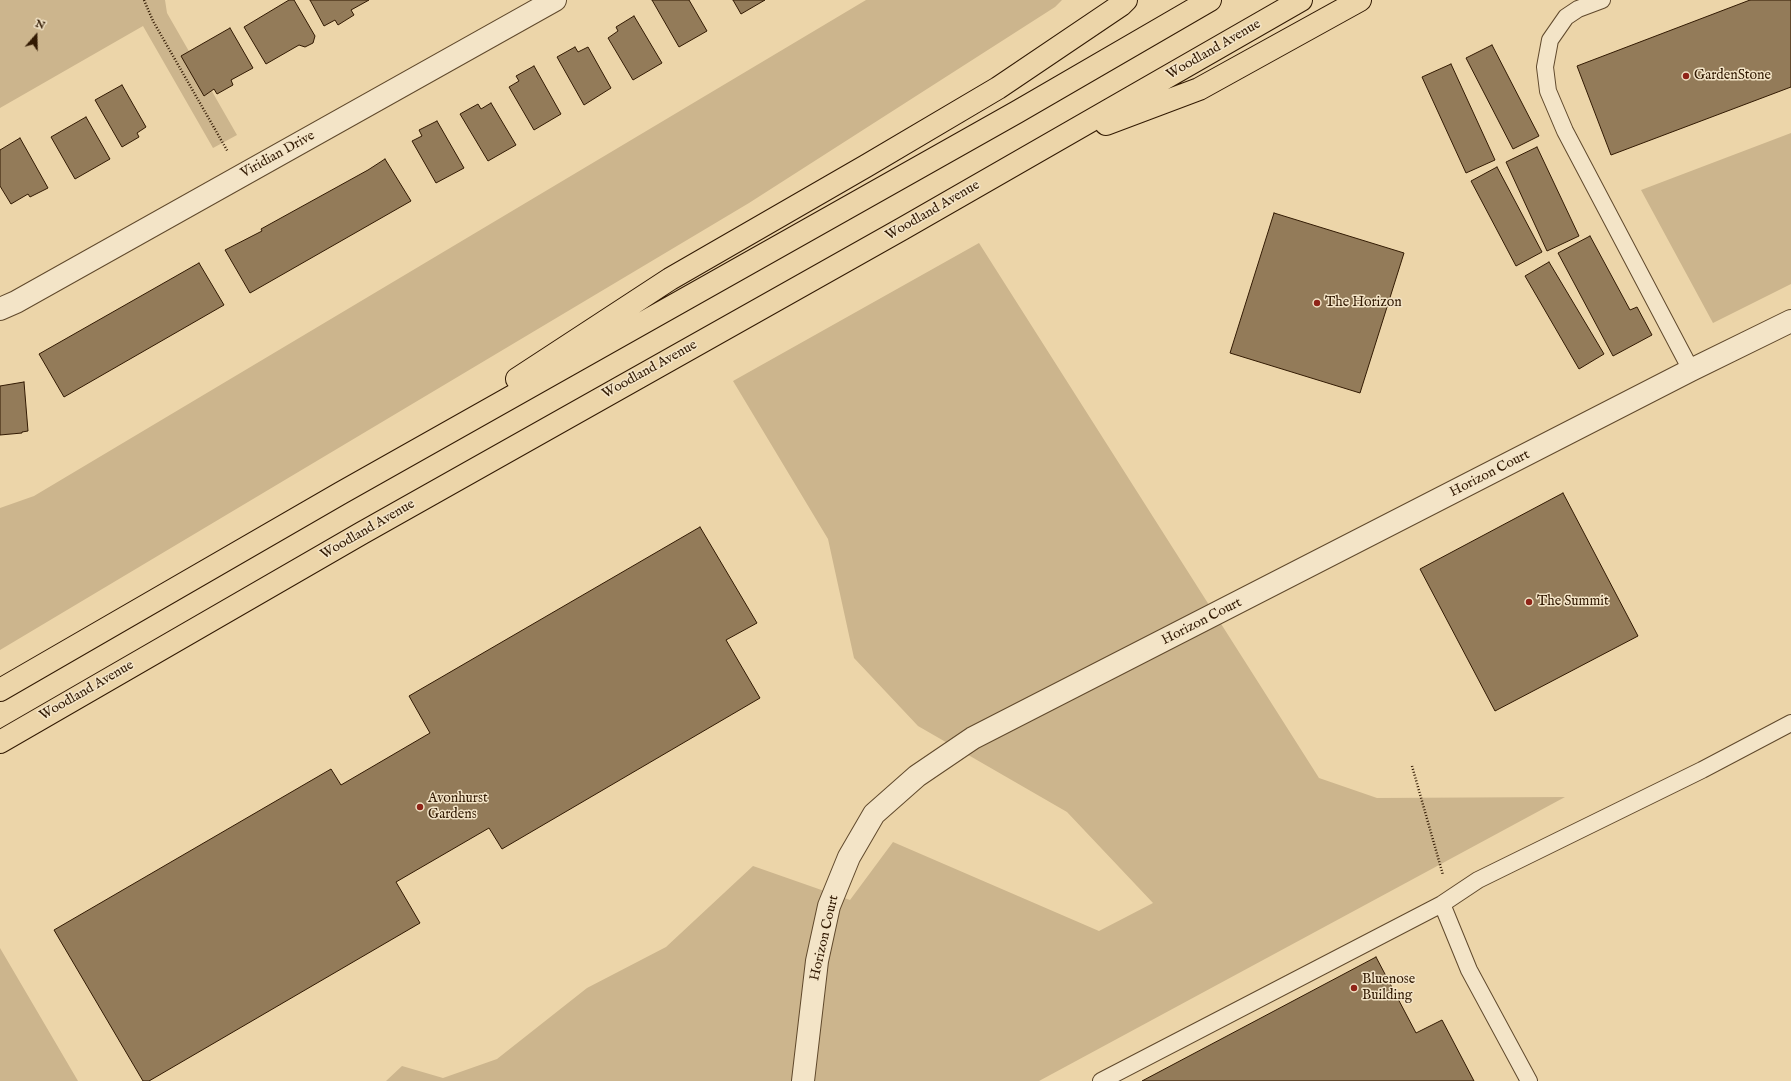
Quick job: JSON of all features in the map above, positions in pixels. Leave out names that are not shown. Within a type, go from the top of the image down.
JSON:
[{"type":"highway","points":[[341,493],[670,279],[998,88],[1121,5],[1126,0]]},
{"type":"highway","points":[[0,690],[341,493],[978,135],[1210,0]]},
{"type":"highway","name":"Woodland Avenue","points":[[0,742],[376,525],[1042,149],[1301,0]]},
{"type":"highway","points":[[1042,149],[1199,88],[1360,0]]},
{"type":"street","name":"Viridian Drive","points":[[0,309],[16,302],[555,0]]},
{"type":"street","name":"Horizon Court","points":[[803,1081],[817,961],[830,906],[849,857],[874,814],[917,776],[973,738],[1691,370],[1791,321]]},
{"type":"lane","points":[[1602,0],[1578,8],[1566,17],[1550,40],[1545,67],[1548,91],[1565,131],[1691,370]]},
{"type":"lane","points":[[1101,1081],[1442,904],[1478,880],[1702,770],[1791,723]]},
{"type":"lane","points":[[1442,904],[1469,970],[1529,1081]]},
{"type":"path","points":[[144,0],[153,21],[242,175]]},
{"type":"path","points":[[1412,766],[1444,877],[1442,904]]},
{"type":"shaded area","points":[[0,0],[165,0],[167,13],[237,135],[213,148],[143,26],[0,108]]},
{"type":"shaded area","points":[[866,0],[1062,0],[1055,7],[749,203],[0,650],[0,508],[34,496]]},
{"type":"shaded area","points":[[1791,133],[1791,284],[1713,323],[1641,190]]},
{"type":"shaded area","points":[[979,243],[1319,778],[1377,798],[1565,797],[1039,1081],[386,1081],[402,1066],[443,1078],[497,1059],[587,988],[666,947],[753,866],[850,900],[893,842],[1099,931],[1153,903],[1067,812],[918,726],[854,658],[828,539],[733,381]]},
{"type":"shaded area","points":[[0,948],[78,1081],[0,1081]]},
{"type":"building","points":[[289,0],[294,0],[315,36],[313,43],[305,47],[299,45],[266,64],[244,27]]},
{"type":"building","points":[[310,0],[369,0],[351,10],[354,15],[338,25],[335,20],[324,26]]},
{"type":"building","points":[[652,0],[689,0],[707,31],[679,47]]},
{"type":"building","points":[[733,0],[765,0],[741,14]]},
{"type":"building","name":"GardenStone","points":[[1750,0],[1791,0],[1791,87],[1611,155],[1577,66]]},
{"type":"building","points":[[634,16],[662,63],[633,80],[608,38],[618,31],[616,27]]},
{"type":"building","points":[[230,28],[253,68],[231,80],[233,85],[217,94],[214,89],[204,96],[181,56]]},
{"type":"building","points":[[1492,45],[1539,136],[1513,149],[1466,58]]},
{"type":"building","points":[[575,47],[578,52],[588,47],[611,88],[584,105],[557,57]]},
{"type":"building","points":[[1451,64],[1495,160],[1466,173],[1422,77]]},
{"type":"building","points":[[534,66],[561,114],[534,130],[509,87],[519,81],[516,76]]},
{"type":"building","points":[[122,85],[146,127],[137,133],[139,137],[122,147],[95,100]]},
{"type":"building","points":[[491,103],[516,145],[488,161],[460,114],[478,104],[481,109]]},
{"type":"building","points":[[86,117],[110,159],[75,179],[51,137]]},
{"type":"building","points":[[437,121],[464,168],[436,183],[412,141],[422,136],[419,130]]},
{"type":"building","points":[[20,138],[48,188],[30,197],[28,194],[11,204],[0,186],[0,150]]},
{"type":"building","points":[[1537,147],[1579,236],[1547,251],[1506,162]]},
{"type":"building","points":[[385,159],[411,201],[250,293],[225,250],[262,231],[261,229],[368,170]]},
{"type":"building","points":[[1497,167],[1542,252],[1516,266],[1471,181]]},
{"type":"building","name":"The Horizon","points":[[1274,213],[1404,253],[1360,393],[1230,353]]},
{"type":"building","points":[[1590,236],[1630,310],[1637,307],[1652,335],[1613,356],[1558,253]]},
{"type":"building","points":[[1549,262],[1604,354],[1579,369],[1525,276]]},
{"type":"building","points":[[199,263],[224,305],[64,397],[39,354]]},
{"type":"building","points":[[24,382],[28,431],[0,435],[0,386]]},
{"type":"building","name":"The Summit","points":[[1563,493],[1638,636],[1495,711],[1420,569]]},
{"type":"building","name":"Avonhurst Gardens","points":[[700,527],[757,623],[726,640],[760,698],[502,849],[489,828],[396,882],[420,923],[149,1081],[143,1081],[54,930],[331,769],[341,785],[430,733],[409,696]]},
{"type":"building","name":"Bluenose Building","points":[[1376,957],[1416,1033],[1442,1020],[1474,1081],[1142,1081]]},
{"type":"place","name":"GardenStone","points":[[1686,76]]},
{"type":"place","name":"The Horizon","points":[[1317,303]]},
{"type":"place","name":"The Summit","points":[[1529,602]]},
{"type":"place","name":"Avonhurst Gardens","points":[[420,807]]},
{"type":"place","name":"Bluenose Building","points":[[1354,988]]}]
